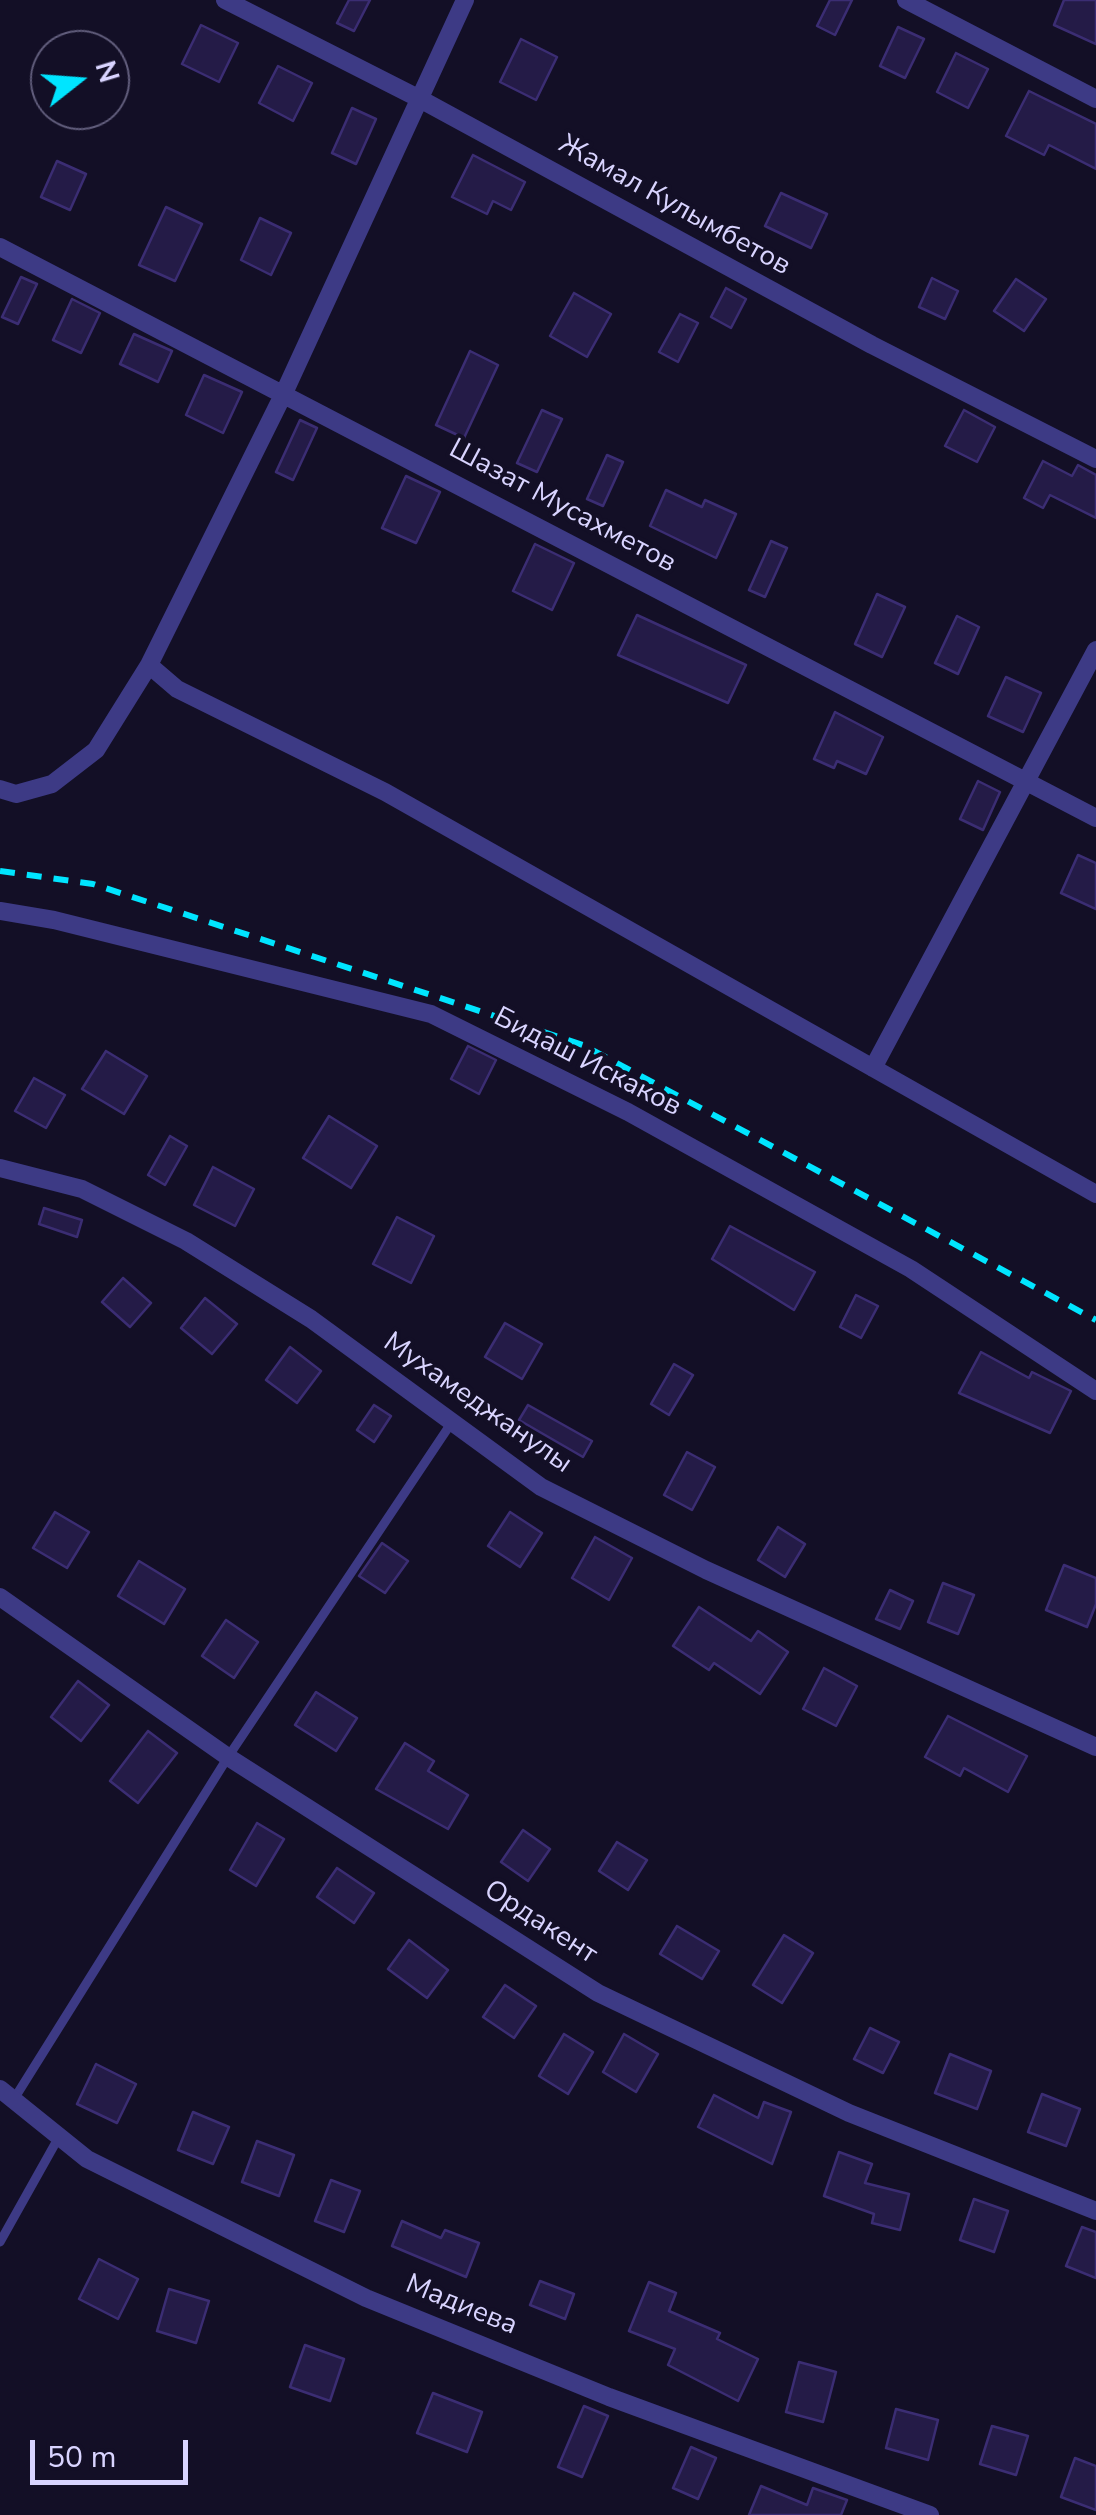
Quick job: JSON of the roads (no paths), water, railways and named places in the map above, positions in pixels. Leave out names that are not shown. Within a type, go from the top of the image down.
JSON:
[{"type":"street","name":"Жамал Кулымбетов","points":[[225,0],[420,99],[872,345],[1096,459]]},
{"type":"street","points":[[0,789],[16,794],[52,784],[96,750],[149,665],[284,393],[465,0]]},
{"type":"street","points":[[906,0],[1096,99]]},
{"type":"street","name":"Шазат Мусахметов","points":[[0,247],[1096,818]]},
{"type":"street","points":[[873,1068],[1096,650]]},
{"type":"street","points":[[149,665],[177,688],[385,792],[1096,1194]]},
{"type":"street","name":"Бидаш Искаков","points":[[0,911],[54,920],[431,1014],[628,1112],[911,1269],[1096,1390]]},
{"type":"street","name":"Мухамеджанулы","points":[[0,1168],[82,1189],[186,1241],[311,1319],[541,1487],[706,1570],[1096,1747]]},
{"type":"street","name":"Ордакент","points":[[0,1597],[228,1757],[598,1993],[848,2113],[1096,2211]]},
{"type":"street","name":"Мадиева","points":[[7,2094],[87,2159],[366,2298],[609,2397],[930,2515]]},
{"type":"lane","points":[[7,2094],[452,1422]]},
{"type":"lane","points":[[0,2242],[60,2135]]},
{"type":"railway","points":[[0,871],[93,884],[583,1045],[1096,1320]]}]
